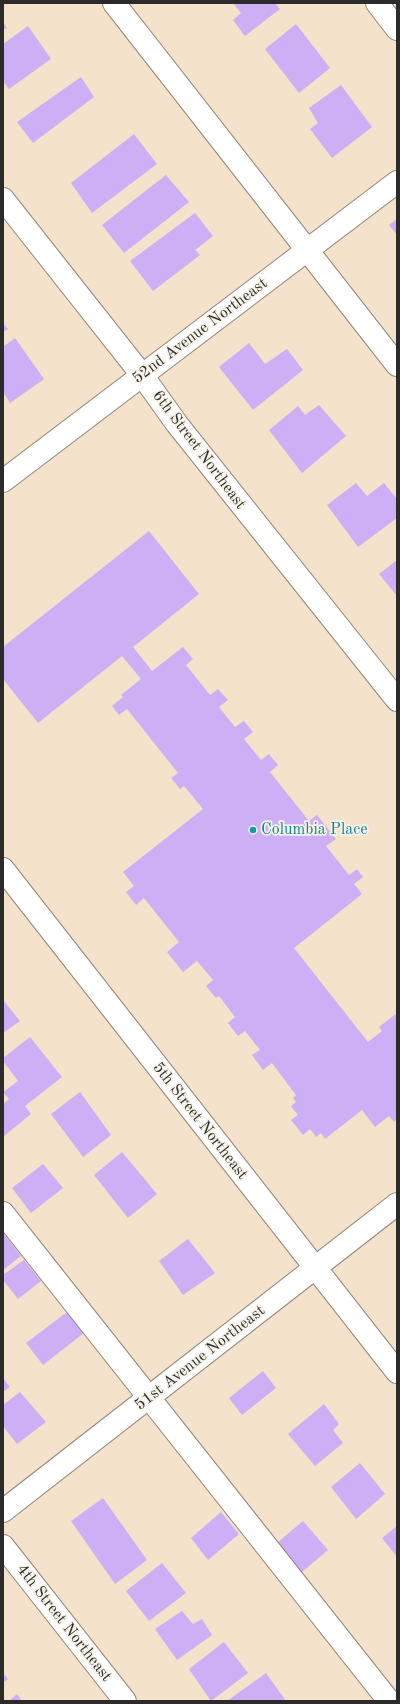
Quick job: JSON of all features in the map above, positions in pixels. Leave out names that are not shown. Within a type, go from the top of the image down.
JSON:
[{"type":"street","points":[[114,3],[397,365]]},
{"type":"street","points":[[377,3],[397,29]]},
{"type":"street","name":"52nd Avenue Northeast","points":[[3,481],[397,182]]},
{"type":"street","name":"6th Street Northeast","points":[[3,199],[142,375],[182,430],[397,700]]},
{"type":"street","name":"5th Street Northeast","points":[[3,869],[397,1372]]},
{"type":"street","name":"51st Avenue Northeast","points":[[3,1511],[397,1204]]},
{"type":"street","points":[[3,1213],[389,1701]]},
{"type":"street","name":"4th Street Northeast","points":[[3,1546],[125,1701]]},
{"type":"building","points":[[233,3],[275,3],[280,9],[245,36],[233,20],[241,13]]},
{"type":"building","points":[[3,22],[7,28],[3,30]]},
{"type":"building","points":[[296,24],[330,68],[299,93],[265,49]]},
{"type":"building","points":[[28,26],[51,59],[9,89],[3,81],[3,44]]},
{"type":"building","points":[[81,77],[94,97],[33,143],[17,122]]},
{"type":"building","points":[[341,85],[372,127],[332,158],[310,129],[318,123],[309,108]]},
{"type":"building","points":[[134,134],[157,164],[92,213],[71,183]]},
{"type":"building","points":[[166,175],[189,202],[124,253],[102,225]]},
{"type":"building","points":[[195,213],[213,236],[195,250],[200,255],[153,291],[130,261]]},
{"type":"building","points":[[397,219],[397,235],[389,225]]},
{"type":"building","points":[[3,323],[8,329],[3,332]]},
{"type":"building","points":[[15,338],[44,379],[10,403],[3,392],[3,347]]},
{"type":"building","points":[[249,343],[265,364],[287,349],[303,370],[253,410],[219,367]]},
{"type":"building","points":[[319,405],[346,436],[302,473],[269,430],[298,406],[305,415]]},
{"type":"building","points":[[356,483],[367,496],[384,483],[397,499],[397,518],[358,547],[327,505]]},
{"type":"building","name":"Columbia Place","points":[[149,531],[199,594],[133,647],[152,671],[183,647],[193,659],[186,665],[210,695],[218,689],[228,700],[219,707],[235,727],[244,721],[253,732],[244,739],[261,760],[269,754],[278,765],[270,772],[309,821],[317,815],[336,839],[326,846],[349,875],[357,869],[363,877],[354,884],[362,894],[294,948],[368,1042],[382,1031],[379,1027],[397,1013],[397,1119],[394,1122],[389,1116],[375,1127],[362,1110],[325,1139],[321,1133],[316,1137],[310,1129],[303,1135],[291,1120],[298,1115],[291,1106],[296,1102],[293,1098],[296,1095],[272,1063],[263,1070],[252,1055],[260,1050],[245,1031],[238,1036],[228,1023],[235,1017],[219,996],[216,998],[206,986],[213,980],[197,961],[183,972],[167,952],[179,942],[144,898],[136,905],[126,892],[134,886],[123,872],[203,809],[184,786],[180,789],[171,778],[178,773],[127,709],[119,715],[112,706],[123,697],[121,695],[141,679],[122,656],[38,723],[3,679],[3,647]]},
{"type":"building","points":[[397,560],[397,596],[379,574]]},
{"type":"building","points":[[3,1000],[20,1021],[3,1033]]},
{"type":"building","points":[[30,1037],[62,1077],[25,1106],[31,1114],[4,1136],[3,1104],[9,1099],[3,1092],[18,1081],[3,1061],[3,1058]]},
{"type":"building","points":[[80,1092],[111,1135],[83,1157],[51,1114]]},
{"type":"building","points":[[122,1152],[157,1194],[128,1218],[94,1175]]},
{"type":"building","points":[[43,1164],[63,1188],[31,1213],[12,1188]]},
{"type":"building","points":[[4,1234],[21,1256],[3,1270],[3,1235]]},
{"type":"building","points":[[188,1239],[215,1273],[183,1295],[159,1261]]},
{"type":"building","points":[[24,1260],[41,1281],[18,1299],[3,1280],[3,1275]]},
{"type":"building","points":[[67,1312],[84,1333],[43,1365],[26,1343]]},
{"type":"building","points":[[263,1371],[276,1388],[242,1415],[229,1398]]},
{"type":"building","points":[[3,1378],[10,1387],[3,1392]]},
{"type":"building","points":[[20,1392],[46,1422],[17,1444],[3,1426],[3,1405]]},
{"type":"building","points":[[324,1404],[339,1424],[333,1430],[343,1443],[315,1466],[288,1434]]},
{"type":"building","points":[[360,1463],[385,1494],[356,1519],[331,1487]]},
{"type":"building","points":[[103,1498],[147,1560],[115,1584],[71,1521]]},
{"type":"building","points":[[221,1512],[239,1534],[208,1560],[191,1538]]},
{"type":"building","points":[[303,1521],[328,1550],[296,1577],[271,1548]]},
{"type":"building","points":[[397,1526],[397,1557],[382,1538]]},
{"type":"building","points":[[162,1563],[186,1593],[149,1621],[126,1591]]},
{"type":"building","points":[[182,1611],[193,1624],[202,1619],[212,1635],[177,1660],[155,1629]]},
{"type":"building","points":[[224,1642],[248,1673],[211,1701],[189,1669]]},
{"type":"building","points":[[3,1673],[8,1679],[3,1683]]},
{"type":"building","points":[[266,1673],[286,1701],[227,1701]]},
{"type":"building","points":[[17,1694],[22,1701],[9,1701]]},
{"type":"place","name":"Columbia Place","points":[[253,830]]}]
